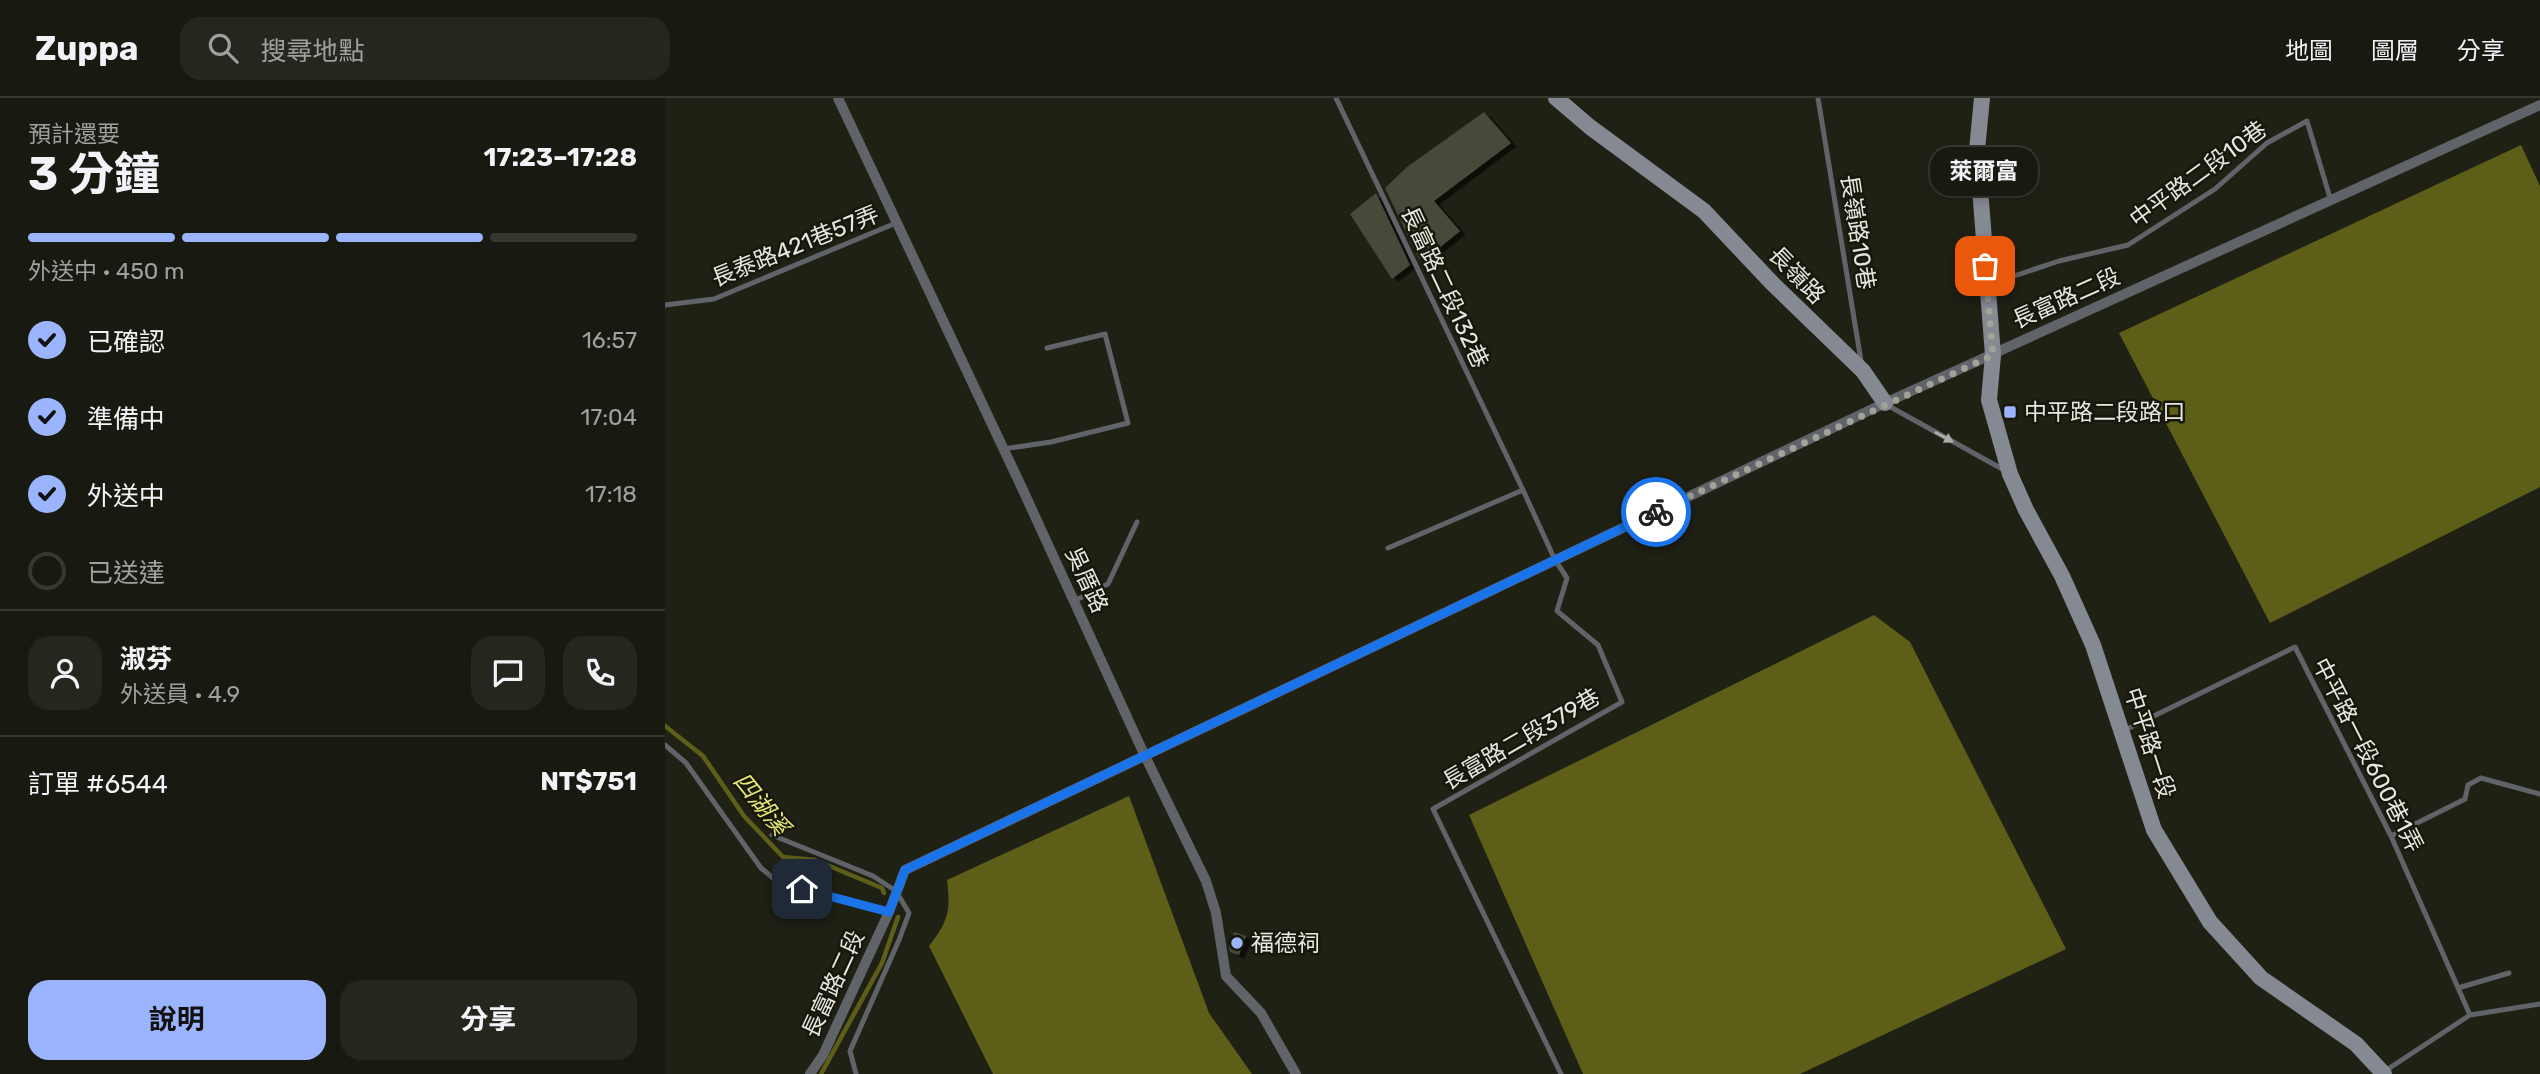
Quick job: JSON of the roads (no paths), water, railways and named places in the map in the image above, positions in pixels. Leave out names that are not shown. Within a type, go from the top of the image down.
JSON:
[{"type":"street","name":"吳厝路","points":[[838,98],[1206,881],[1216,913],[1226,976],[1261,1013],[1296,1074]]},
{"type":"street","name":"長嶺路","points":[[1556,98],[1590,127],[1704,211],[1772,283],[1863,371],[1885,403]]},
{"type":"street","name":"中平路一段","points":[[1982,98],[1977,150],[1993,355],[1989,400],[2010,474],[2062,576],[2093,645],[2154,830],[2210,922],[2261,978],[2356,1044],[2383,1073]]},
{"type":"street","name":"長富路二段","points":[[810,1074],[823,1055],[889,912],[905,870],[1885,403],[2540,105]]},
{"type":"lane","name":"長富路二段132巷","points":[[1336,98],[1555,559]]},
{"type":"lane","name":"長嶺路10巷","points":[[1818,98],[1863,371]]},
{"type":"lane","points":[[2537,98],[2540,105]]},
{"type":"lane","name":"中平路二段10巷","points":[[1987,285],[2059,261],[2128,245],[2215,189],[2267,143],[2307,121],[2331,201]]},
{"type":"lane","name":"長泰路421巷57弄","points":[[665,306],[714,299],[896,223]]},
{"type":"lane","points":[[1003,449],[1051,442],[1128,423],[1105,334],[1047,348]]},
{"type":"lane","name":"長嶺路","points":[[1885,403],[2010,474]]},
{"type":"lane","points":[[1388,548],[1523,490]]},
{"type":"lane","points":[[1073,601],[1108,584],[1137,522]]},
{"type":"lane","name":"長富路二段379巷","points":[[1555,559],[1567,578],[1557,611],[1598,645],[1622,702],[1433,809],[1560,1074]]},
{"type":"lane","name":"中平路一段600巷1弄","points":[[2122,731],[2295,647],[2391,836],[2470,1016]]},
{"type":"lane","points":[[665,745],[686,763],[761,868],[780,884],[889,912]]},
{"type":"lane","points":[[2391,836],[2465,799],[2468,785],[2481,779],[2540,794]]},
{"type":"lane","points":[[772,835],[873,876],[896,891],[909,913],[850,1051],[856,1074]]},
{"type":"lane","points":[[2458,988],[2509,973]]},
{"type":"lane","points":[[2383,1073],[2470,1016],[2540,1004]]},
{"type":"waterway","name":"四湖溪","points":[[665,726],[703,756],[744,816],[783,857],[815,860],[882,888],[884,893]]},
{"type":"waterway","name":"四湖溪","points":[[821,1074],[882,963],[898,917]]},
{"type":"place","name":"萊爾富","points":[[1985,266]]},
{"type":"place","name":"中平路二段路口","points":[[2010,412]]},
{"type":"place","name":"福德祠","points":[[1237,943]]}]
